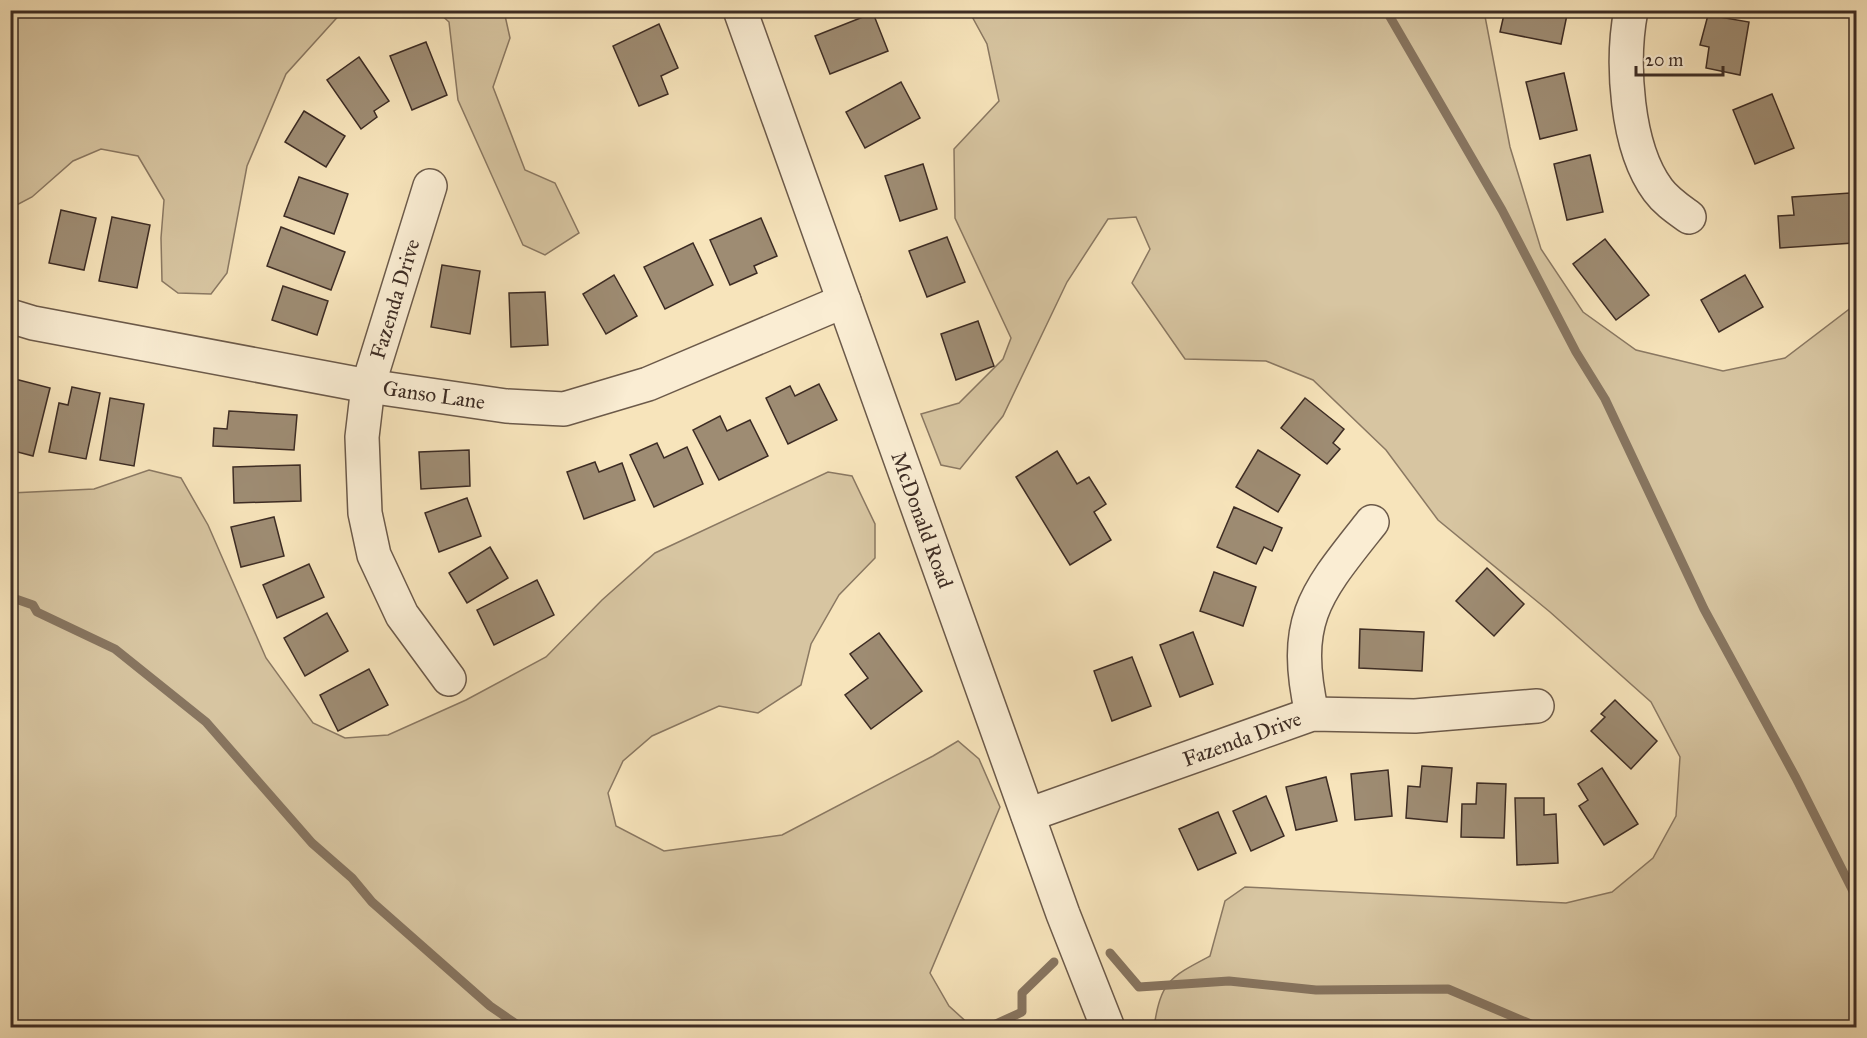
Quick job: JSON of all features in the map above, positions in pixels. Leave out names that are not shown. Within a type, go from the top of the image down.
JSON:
[{"type":"street","name":"McDonald Road","points":[[740,10],[1028,815],[1108,1028]]},
{"type":"street","points":[[1631,10],[1625,67],[1629,112],[1645,169],[1658,190],[1689,217]]},
{"type":"street","name":"Fazenda Drive","points":[[430,186],[368,386],[362,437],[364,513],[374,555],[402,615],[449,679]]},
{"type":"street","name":"Ganso Lane","points":[[10,316],[33,323],[368,386],[506,406],[564,409],[648,384],[844,301]]},
{"type":"street","points":[[1312,714],[1304,657],[1310,611],[1335,569],[1372,522]]},
{"type":"street","name":"Fazenda Drive","points":[[1028,815],[1312,714],[1415,716],[1537,706]]},
{"type":"shaded area","points":[[11,10],[343,11],[286,74],[247,166],[227,273],[211,294],[178,293],[162,281],[161,238],[164,200],[138,156],[101,149],[73,161],[32,197],[11,208]]},
{"type":"shaded area","points":[[437,11],[504,11],[510,38],[493,87],[525,170],[555,183],[579,233],[545,255],[523,245],[458,100],[449,22]]},
{"type":"shaded area","points":[[969,11],[1484,11],[1510,147],[1541,249],[1583,312],[1636,350],[1723,371],[1785,358],[1856,304],[1856,1027],[1154,1027],[1164,990],[1185,969],[1210,956],[1225,901],[1245,887],[1566,903],[1612,892],[1653,858],[1676,816],[1680,757],[1651,702],[1550,612],[1438,520],[1386,450],[1313,380],[1266,361],[1185,359],[1132,283],[1150,249],[1136,217],[1108,219],[1067,282],[1003,416],[960,469],[941,465],[921,414],[959,403],[1003,359],[1011,338],[955,218],[954,149],[999,101],[987,44]]},
{"type":"shaded area","points":[[149,470],[181,478],[208,525],[266,658],[313,723],[345,738],[388,735],[466,700],[546,657],[602,600],[655,553],[828,472],[852,476],[875,524],[875,558],[839,595],[811,644],[801,685],[758,713],[719,706],[652,736],[623,761],[608,793],[616,826],[664,851],[782,835],[958,741],[979,759],[1000,807],[930,973],[949,1006],[972,1027],[11,1027],[11,493],[94,489]]},
{"type":"building","points":[[1505,10],[1568,10],[1561,44],[1500,32]]},
{"type":"building","points":[[873,13],[888,51],[830,74],[815,36]]},
{"type":"building","points":[[1708,15],[1749,22],[1740,75],[1706,68],[1709,47],[1700,45]]},
{"type":"building","points":[[659,24],[678,68],[661,76],[668,94],[639,106],[613,46]]},
{"type":"building","points":[[426,42],[447,95],[412,110],[390,56]]},
{"type":"building","points":[[359,57],[389,101],[374,111],[377,117],[361,129],[327,80]]},
{"type":"building","points":[[1564,73],[1577,130],[1540,139],[1526,82]]},
{"type":"building","points":[[901,82],[920,118],[865,148],[846,112]]},
{"type":"building","points":[[1772,94],[1794,148],[1755,164],[1733,110]]},
{"type":"building","points":[[304,111],[345,136],[326,167],[285,142]]},
{"type":"building","points":[[1590,155],[1603,212],[1567,220],[1554,164]]},
{"type":"building","points":[[923,164],[937,209],[900,221],[885,176]]},
{"type":"building","points":[[299,177],[348,194],[334,234],[284,216]]},
{"type":"building","points":[[1850,193],[1853,243],[1780,248],[1778,216],[1794,215],[1792,197]]},
{"type":"building","points":[[61,210],[96,218],[84,270],[49,263]]},
{"type":"building","points":[[112,217],[150,225],[137,288],[99,281]]},
{"type":"building","points":[[761,218],[777,256],[754,266],[757,273],[730,285],[710,240]]},
{"type":"building","points":[[281,227],[345,252],[331,290],[267,266]]},
{"type":"building","points":[[947,237],[965,282],[927,297],[909,251]]},
{"type":"building","points":[[1605,239],[1649,295],[1616,320],[1573,264]]},
{"type":"building","points":[[693,243],[713,285],[665,309],[644,267]]},
{"type":"building","points":[[442,265],[480,271],[470,334],[431,327]]},
{"type":"building","points":[[614,275],[637,316],[606,334],[583,294]]},
{"type":"building","points":[[1745,275],[1763,307],[1719,332],[1701,300]]},
{"type":"building","points":[[283,286],[328,301],[317,335],[272,320]]},
{"type":"building","points":[[545,292],[548,345],[511,347],[509,293]]},
{"type":"building","points":[[978,321],[994,366],[956,380],[941,334]]},
{"type":"building","points":[[15,379],[50,388],[33,456],[10,450],[10,398]]},
{"type":"building","points":[[819,384],[837,420],[788,444],[766,398],[790,386],[795,396]]},
{"type":"building","points":[[72,387],[100,393],[86,459],[49,452],[59,403],[68,405]]},
{"type":"building","points":[[110,398],[144,404],[134,466],[100,460]]},
{"type":"building","points":[[1305,398],[1344,429],[1333,443],[1340,449],[1327,464],[1281,428]]},
{"type":"building","points":[[229,411],[297,415],[294,450],[213,446],[214,428],[227,429]]},
{"type":"building","points":[[720,416],[727,431],[750,420],[768,456],[719,480],[693,430]]},
{"type":"building","points":[[657,443],[664,458],[687,447],[703,484],[654,507],[630,455]]},
{"type":"building","points":[[469,450],[470,486],[421,489],[419,452]]},
{"type":"building","points":[[1258,450],[1300,475],[1278,512],[1236,487]]},
{"type":"building","points":[[1057,451],[1077,484],[1089,477],[1106,504],[1094,512],[1111,540],[1070,565],[1016,477]]},
{"type":"building","points":[[595,462],[599,472],[622,463],[635,500],[584,519],[567,472]]},
{"type":"building","points":[[300,465],[301,501],[234,503],[233,467]]},
{"type":"building","points":[[467,498],[481,536],[439,552],[425,513]]},
{"type":"building","points":[[1234,507],[1282,528],[1272,551],[1264,547],[1256,564],[1217,547]]},
{"type":"building","points":[[274,517],[284,556],[241,567],[231,527]]},
{"type":"building","points":[[490,547],[508,578],[467,603],[449,573]]},
{"type":"building","points":[[309,564],[324,597],[277,618],[263,585]]},
{"type":"building","points":[[1487,568],[1524,604],[1494,636],[1456,601]]},
{"type":"building","points":[[1214,572],[1256,587],[1243,626],[1200,611]]},
{"type":"building","points":[[537,580],[554,615],[494,645],[477,610]]},
{"type":"building","points":[[327,613],[348,651],[305,676],[284,638]]},
{"type":"building","points":[[1360,629],[1424,632],[1422,671],[1359,668]]},
{"type":"building","points":[[1193,632],[1213,684],[1180,697],[1160,645]]},
{"type":"building","points":[[879,633],[922,691],[871,729],[845,695],[868,678],[850,654]]},
{"type":"building","points":[[1132,657],[1151,706],[1112,721],[1094,671]]},
{"type":"building","points":[[369,669],[388,705],[338,731],[320,695]]},
{"type":"building","points":[[1615,700],[1657,741],[1631,769],[1591,731],[1605,717],[1601,714]]},
{"type":"building","points":[[1422,766],[1452,768],[1447,822],[1406,818],[1408,786],[1420,787]]},
{"type":"building","points":[[1602,768],[1638,824],[1604,845],[1579,806],[1588,800],[1578,784]]},
{"type":"building","points":[[1388,770],[1392,816],[1355,820],[1351,774]]},
{"type":"building","points":[[1326,777],[1337,821],[1296,830],[1286,787]]},
{"type":"building","points":[[1477,783],[1506,784],[1504,838],[1461,837],[1462,804],[1476,804]]},
{"type":"building","points":[[1266,796],[1284,836],[1251,851],[1233,811]]},
{"type":"building","points":[[1515,798],[1544,798],[1544,815],[1556,814],[1558,863],[1517,865]]},
{"type":"building","points":[[1218,812],[1236,853],[1198,870],[1179,829]]},
{"type":"waterway","points":[[1386,10],[1502,210],[1576,352],[1605,399],[1704,609],[1796,778],[1856,897]]},
{"type":"waterway","points":[[10,597],[33,605],[37,612],[115,649],[206,722],[312,843],[352,878],[372,902],[490,1006],[522,1028]]},
{"type":"waterway","points":[[1110,953],[1139,987],[1229,981],[1316,990],[1448,989],[1540,1028]]},
{"type":"waterway","points":[[987,1028],[1022,1012],[1022,993],[1054,962]]}]
